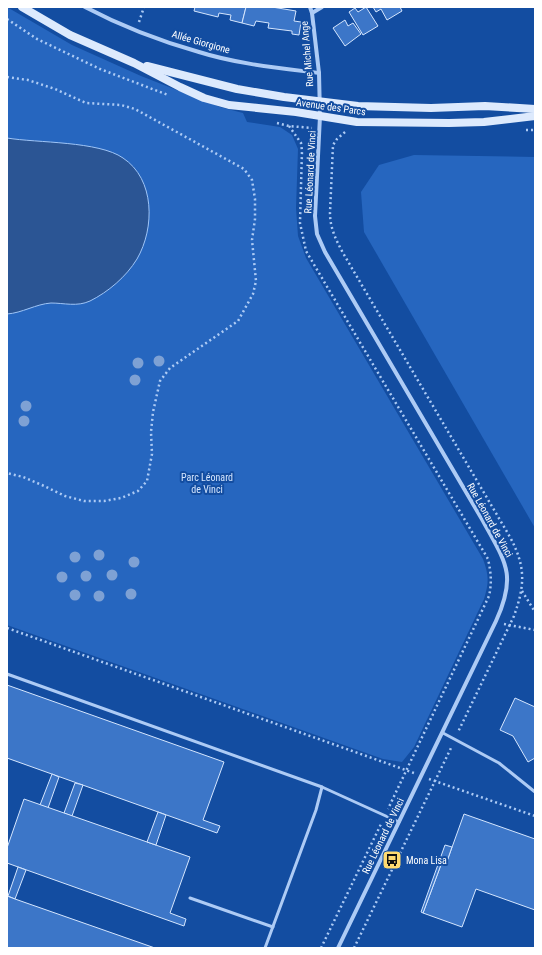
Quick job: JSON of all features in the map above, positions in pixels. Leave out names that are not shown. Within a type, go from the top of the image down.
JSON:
[{"type":"street","name":"Avenue des Parcs","points":[[22,7],[70,35],[134,63],[204,98],[229,105],[296,112],[357,122],[484,122],[535,116]]},
{"type":"street","name":"Allée Giorgione","points":[[85,7],[136,30],[199,52],[263,66],[319,73]]},
{"type":"street","name":"Rue Michel Ange","points":[[310,7],[319,73],[319,100]]},
{"type":"street","points":[[312,13],[322,7]]},
{"type":"street","name":"Avenue des Parcs","points":[[134,63],[237,89],[284,97],[319,100],[358,106],[430,108],[485,106],[535,110]]},
{"type":"street","name":"Rue Léonard de Vinci","points":[[319,100],[320,116],[315,216],[318,234],[325,252],[483,521],[504,559],[506,570],[506,592],[504,604],[338,948]]},
{"type":"lane","points":[[7,674],[322,787],[399,822]]},
{"type":"lane","points":[[443,732],[499,763],[535,792]]},
{"type":"lane","points":[[265,948],[316,810],[322,787]]},
{"type":"lane","points":[[190,898],[273,927]]},
{"type":"path","points":[[136,30],[144,7]]},
{"type":"path","points":[[7,77],[28,80],[55,89],[86,103],[121,105],[135,108],[244,169],[252,180],[255,200],[255,219],[252,240],[256,281],[254,294],[238,321],[170,368],[160,381],[153,412],[151,432],[152,454],[150,468],[147,481],[138,490],[121,498],[104,501],[84,500],[65,496],[23,477],[7,474]]},
{"type":"path","points":[[289,126],[301,143],[300,223],[306,251],[488,559],[492,584],[489,596],[321,948]]},
{"type":"path","points":[[345,132],[333,145],[330,213],[330,222],[333,231],[343,253],[510,537],[517,552],[521,566],[521,597],[510,626],[354,948]]},
{"type":"path","points":[[521,590],[535,612]]},
{"type":"path","points":[[496,621],[510,626],[535,630]]},
{"type":"path","points":[[7,628],[535,816]]},
{"type":"green space","name":"Parc Léonard de Vinci","points":[[7,7],[72,45],[141,76],[220,107],[243,113],[247,122],[280,127],[292,135],[298,149],[296,208],[298,236],[306,258],[483,559],[487,574],[487,588],[484,599],[414,747],[402,762],[383,759],[7,625]]},
{"type":"green space","points":[[414,155],[535,157],[535,528],[364,232],[361,192],[379,165]]},
{"type":"shaded area","points":[[7,138],[99,148],[112,152],[123,158],[134,167],[141,178],[149,205],[147,233],[143,247],[133,266],[128,272],[110,289],[90,301],[80,304],[51,303],[7,314]]},
{"type":"building","points":[[195,7],[246,7],[242,23],[230,20],[231,15],[219,13],[218,17],[194,11]]},
{"type":"building","points":[[246,7],[272,7],[296,11],[294,21],[301,22],[299,35],[292,34],[292,31],[268,28],[269,23],[256,21],[254,26],[242,23]]},
{"type":"building","points":[[366,7],[378,26],[363,35],[349,12],[355,8],[358,12]]},
{"type":"building","points":[[373,7],[400,7],[402,11],[387,20],[381,9],[376,12]]},
{"type":"building","points":[[345,20],[348,26],[353,23],[361,34],[345,46],[333,28]]},
{"type":"building","points":[[7,685],[224,762],[203,820],[220,826],[217,833],[7,758]]},
{"type":"building","points":[[515,698],[535,707],[535,758],[528,762],[513,736],[500,730]]},
{"type":"building","points":[[52,774],[59,777],[48,808],[40,805]]},
{"type":"building","points":[[75,783],[83,785],[72,816],[64,813]]},
{"type":"building","points":[[24,799],[190,857],[170,913],[186,919],[184,926],[7,863],[7,848]]},
{"type":"building","points":[[158,812],[166,815],[156,845],[147,842]]},
{"type":"building","points":[[464,814],[535,839],[535,910],[476,889],[462,927],[423,913],[442,862],[446,864]]},
{"type":"building","points":[[445,845],[452,847],[446,864],[442,862],[423,913],[421,912]]},
{"type":"building","points":[[18,867],[26,870],[15,899],[8,896]]},
{"type":"building","points":[[7,896],[15,899],[155,948],[7,948]]},
{"type":"place","name":"Mona Lisa","points":[[392,860]]}]
